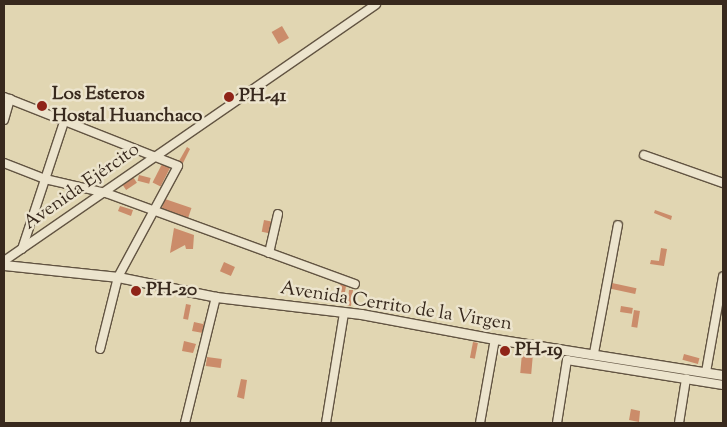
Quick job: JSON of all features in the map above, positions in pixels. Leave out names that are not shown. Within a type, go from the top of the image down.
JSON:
[{"type":"street","name":"Avenida Ejército","points":[[4,260],[106,193],[157,155],[376,4]]},
{"type":"street","points":[[4,120],[7,98],[64,122],[157,155],[178,166],[118,277],[100,349]]},
{"type":"street","points":[[22,249],[64,122]]},
{"type":"street","points":[[644,155],[723,183]]},
{"type":"street","points":[[4,164],[45,179],[106,193],[355,284]]},
{"type":"street","points":[[269,253],[278,214]]},
{"type":"street","points":[[594,353],[618,225]]},
{"type":"street","name":"Avenida Cerrito de la Virgen","points":[[4,264],[118,277],[216,297],[344,313],[723,375]]},
{"type":"street","points":[[706,372],[723,277]]},
{"type":"street","points":[[185,423],[216,297]]},
{"type":"street","points":[[326,423],[344,313]]},
{"type":"street","points":[[480,423],[495,339]]},
{"type":"street","points":[[557,423],[568,360],[723,385]]},
{"type":"street","points":[[679,423],[686,380]]},
{"type":"building","points":[[282,26],[289,38],[279,44],[272,32]]},
{"type":"building","points":[[187,147],[190,149],[183,163],[179,161]]},
{"type":"building","points":[[163,162],[171,166],[161,187],[153,182]]},
{"type":"building","points":[[139,175],[151,178],[149,184],[138,181]]},
{"type":"building","points":[[133,177],[137,183],[126,190],[122,184]]},
{"type":"building","points":[[165,199],[191,208],[188,219],[161,210]]},
{"type":"building","points":[[120,206],[133,210],[131,216],[118,211]]},
{"type":"building","points":[[655,210],[672,216],[671,220],[654,213]]},
{"type":"building","points":[[264,220],[274,222],[272,234],[262,232]]},
{"type":"building","points":[[174,228],[194,235],[193,249],[186,249],[185,245],[170,253]]},
{"type":"building","points":[[661,248],[667,249],[664,266],[650,264],[651,260],[659,261]]},
{"type":"building","points":[[224,262],[235,267],[231,276],[220,271]]},
{"type":"building","points":[[340,283],[346,286],[344,298],[337,298]]},
{"type":"building","points":[[612,283],[636,288],[635,294],[611,289]]},
{"type":"building","points":[[349,290],[353,290],[351,306],[344,305],[344,300],[348,300]]},
{"type":"building","points":[[186,304],[191,305],[188,320],[183,319]]},
{"type":"building","points":[[621,306],[633,308],[632,314],[620,312]]},
{"type":"building","points":[[634,310],[640,311],[637,328],[631,327]]},
{"type":"building","points":[[204,320],[203,333],[192,331],[194,322],[203,324]]},
{"type":"building","points":[[184,341],[196,344],[193,353],[182,351]]},
{"type":"building","points":[[473,342],[478,343],[475,359],[470,358]]},
{"type":"building","points":[[522,353],[533,354],[531,374],[520,373]]},
{"type":"building","points":[[684,354],[699,358],[698,364],[682,360]]},
{"type":"building","points":[[207,357],[222,359],[221,368],[206,366]]},
{"type":"building","points":[[241,379],[247,380],[244,399],[237,397]]},
{"type":"building","points":[[631,409],[640,411],[639,422],[629,420]]},
{"type":"place","name":"PH-41","points":[[229,97]]},
{"type":"place","name":"Los Esteros Hostal Huanchaco","points":[[42,106]]},
{"type":"place","name":"PH-20","points":[[136,291]]},
{"type":"place","name":"PH-19","points":[[505,351]]}]
